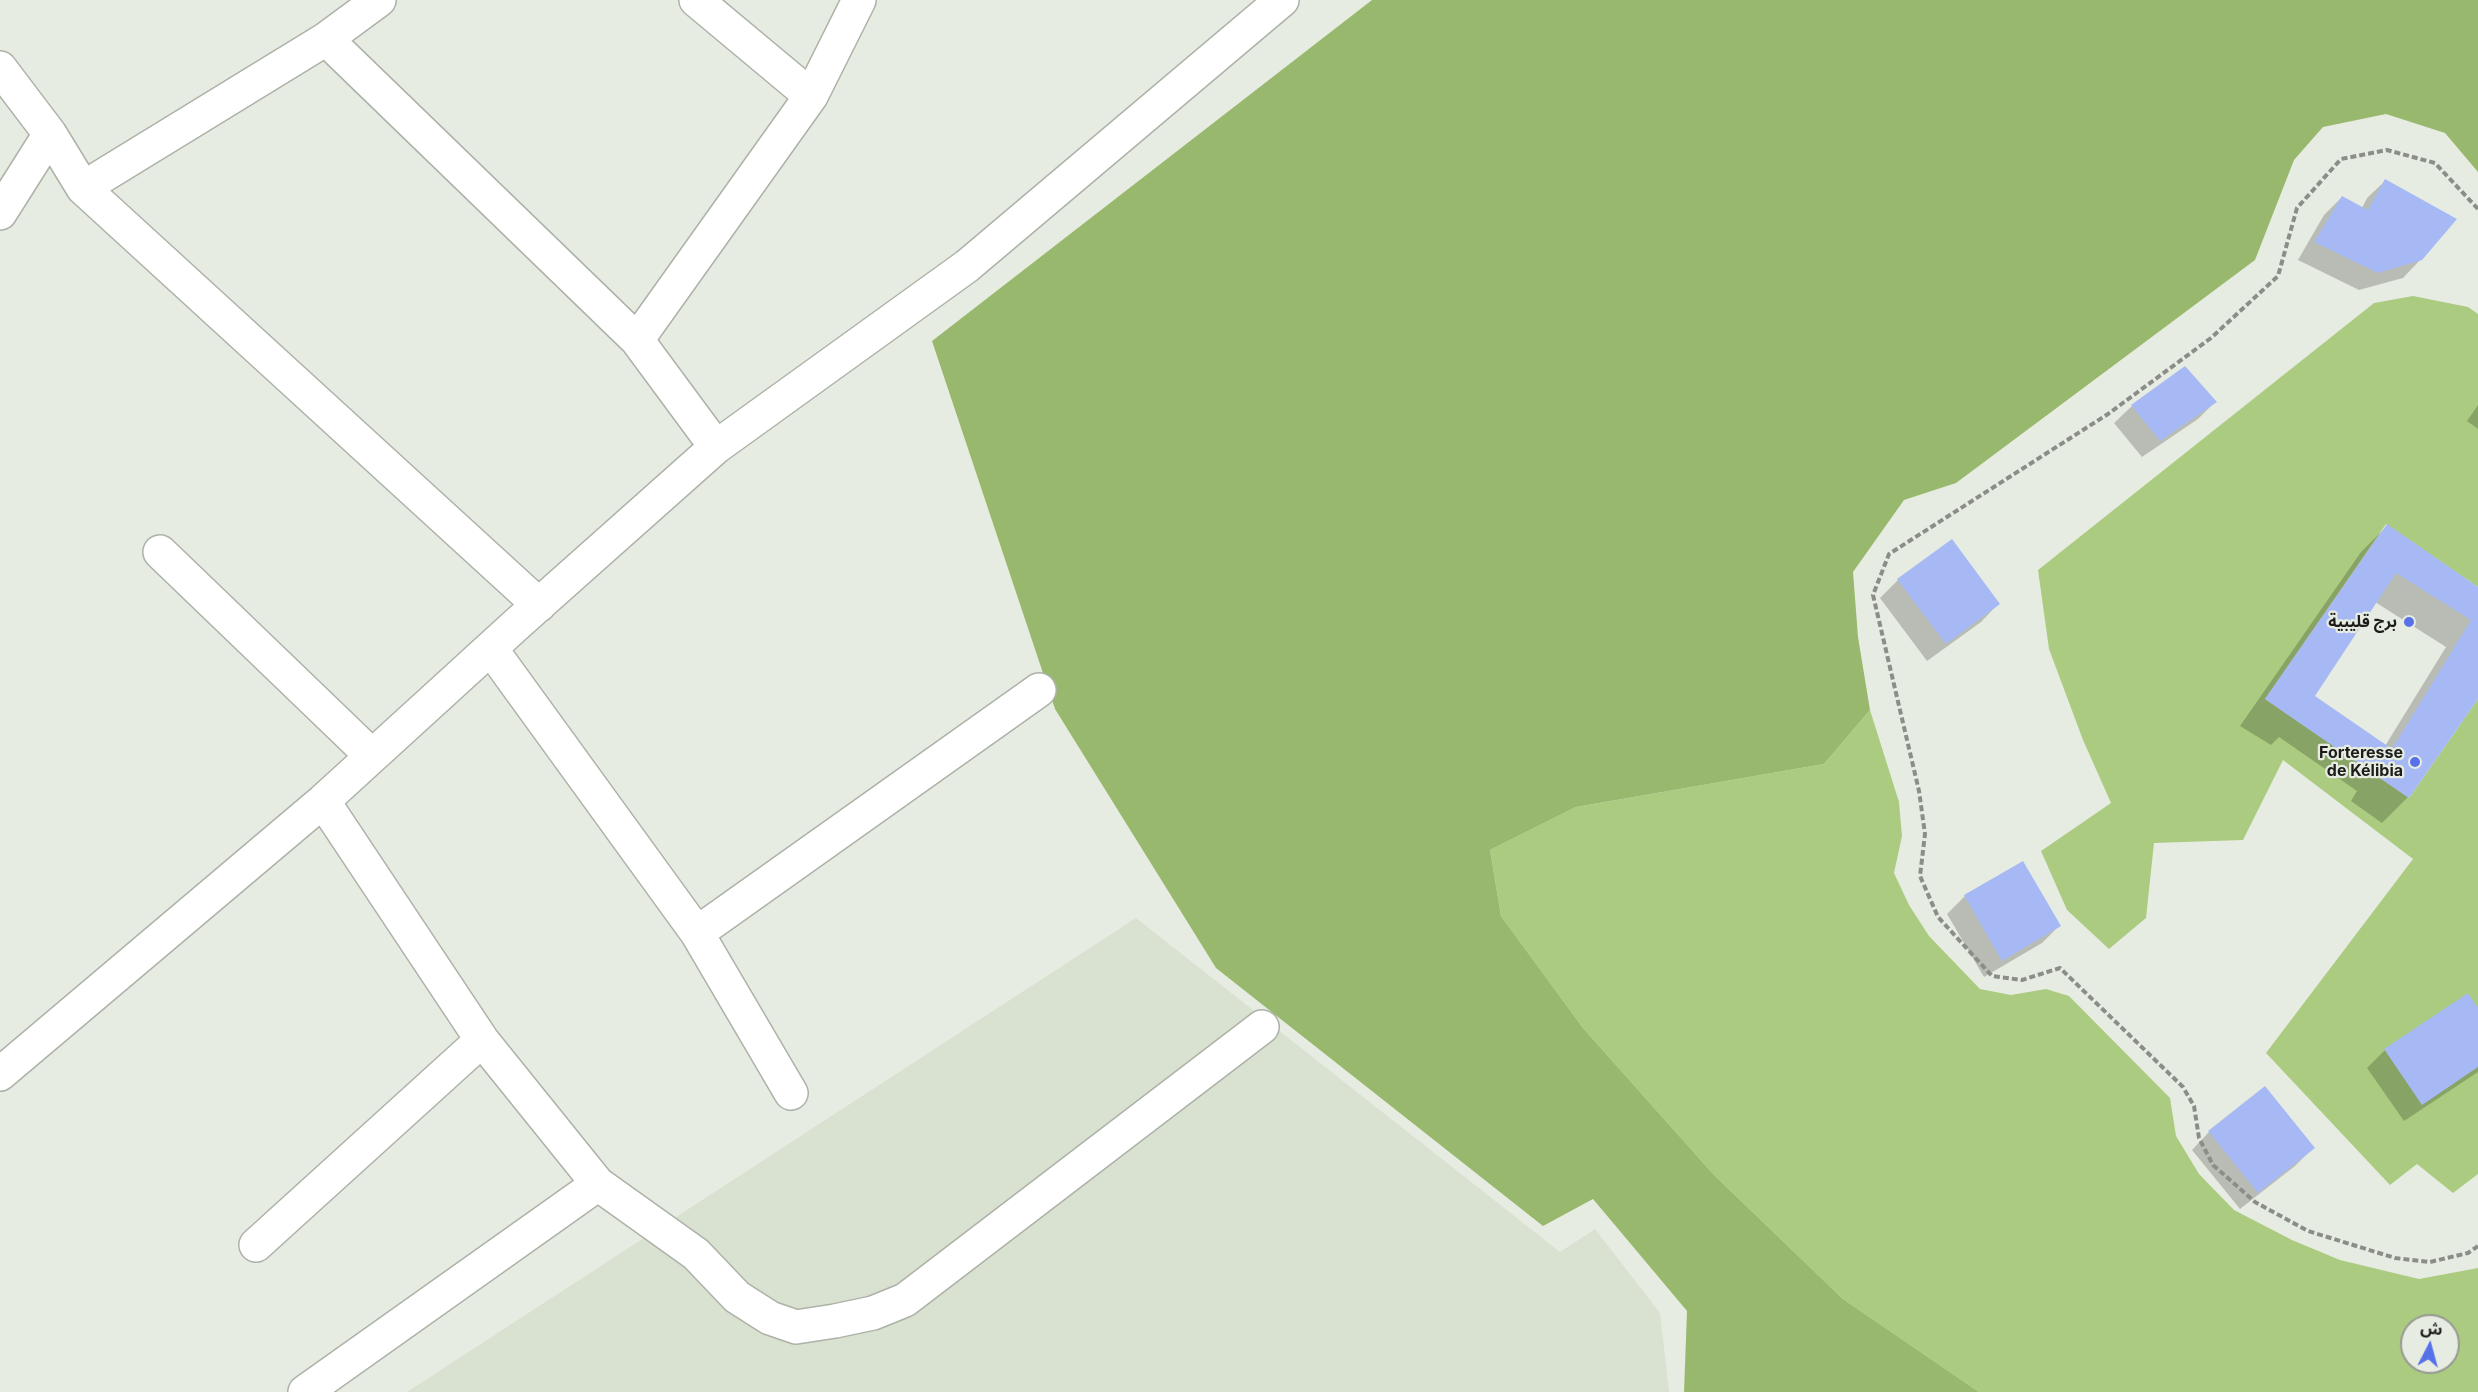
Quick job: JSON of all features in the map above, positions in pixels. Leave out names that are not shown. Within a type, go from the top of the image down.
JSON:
[{"type":"street","points":[[82,188],[326,39],[379,0]]},
{"type":"street","points":[[696,0],[811,96]]},
{"type":"street","points":[[637,340],[811,96],[859,0]]},
{"type":"street","points":[[0,1074],[324,801],[371,755],[716,447],[967,266],[1282,0]]},
{"type":"street","points":[[326,39],[637,340],[716,447]]},
{"type":"street","points":[[0,68],[51,134],[82,188],[539,605]]},
{"type":"street","points":[[0,213],[51,134]]},
{"type":"street","points":[[160,552],[371,755]]},
{"type":"street","points":[[491,648],[697,933],[791,1093]]},
{"type":"street","points":[[697,933],[1039,690]]},
{"type":"street","points":[[324,801],[482,1040],[598,1184],[696,1254],[737,1297],[770,1318],[796,1327],[836,1322],[905,1300],[1262,1027]]},
{"type":"street","points":[[256,1245],[482,1040]]},
{"type":"street","points":[[305,1392],[598,1184]]},
{"type":"path","points":[[2478,209],[2435,164],[2387,150],[2342,159],[2297,208],[2278,276],[2270,284],[2211,338],[2108,414],[1889,554],[1873,594],[1919,791],[1925,834],[1920,876],[1938,917],[1992,976],[2022,980],[2060,968],[2183,1087],[2194,1106],[2199,1137],[2213,1165],[2255,1202],[2308,1232],[2395,1258],[2430,1262],[2468,1252],[2478,1246]]},
{"type":"shaded area","points":[[1136,918],[1560,1252],[1595,1229],[1660,1313],[1669,1392],[407,1392]]},
{"type":"green space","points":[[1372,0],[2478,0],[2478,172],[2445,133],[2386,114],[2323,127],[2294,160],[2255,260],[1956,483],[1904,500],[1853,572],[1858,637],[1870,710],[1824,764],[1576,807],[1490,850],[1501,916],[1583,1028],[1714,1175],[1843,1299],[1979,1392],[1684,1392],[1687,1311],[1593,1199],[1543,1226],[1216,968],[1055,709],[932,341]]},
{"type":"green space","points":[[2413,296],[2468,307],[2478,314],[2478,587],[2386,524],[2265,699],[2409,798],[2478,699],[2478,1174],[2453,1193],[2417,1164],[2390,1185],[2266,1053],[2413,859],[2283,760],[2243,840],[2154,843],[2146,918],[2109,949],[2067,910],[2041,851],[2111,803],[2083,740],[2049,649],[2038,570],[2374,303]]},
{"type":"green space","points":[[1870,710],[1899,802],[1902,836],[1894,873],[1909,905],[1929,936],[1980,989],[2011,995],[2046,989],[2069,996],[2170,1098],[2176,1136],[2199,1174],[2234,1210],[2292,1240],[2340,1260],[2419,1279],[2478,1268],[2478,1392],[1979,1392],[1843,1299],[1714,1175],[1583,1028],[1501,916],[1490,850],[1576,807],[1824,764]]},
{"type":"building","points":[[2385,179],[2457,219],[2422,260],[2378,273],[2314,242],[2342,196],[2368,210]]},
{"type":"building","points":[[2185,366],[2217,402],[2160,441],[2131,405]]},
{"type":"building","points":[[2387,524],[2478,587],[2478,699],[2409,798],[2265,699]],"holes":[[[2396,573],[2471,620],[2392,749],[2315,696]]]},
{"type":"building","points":[[1952,539],[2000,604],[1946,644],[1897,579]]},
{"type":"building","points":[[2023,861],[2061,926],[2002,961],[1964,895]]},
{"type":"building","points":[[2468,993],[2478,1008],[2478,1067],[2422,1105],[2384,1049]]},
{"type":"building","points":[[2265,1086],[2315,1148],[2258,1193],[2208,1131]]},
{"type":"place","name":"برج قليبية","points":[[2409,622]]},
{"type":"place","name":"Forteresse de Kélibia","points":[[2415,762]]}]
